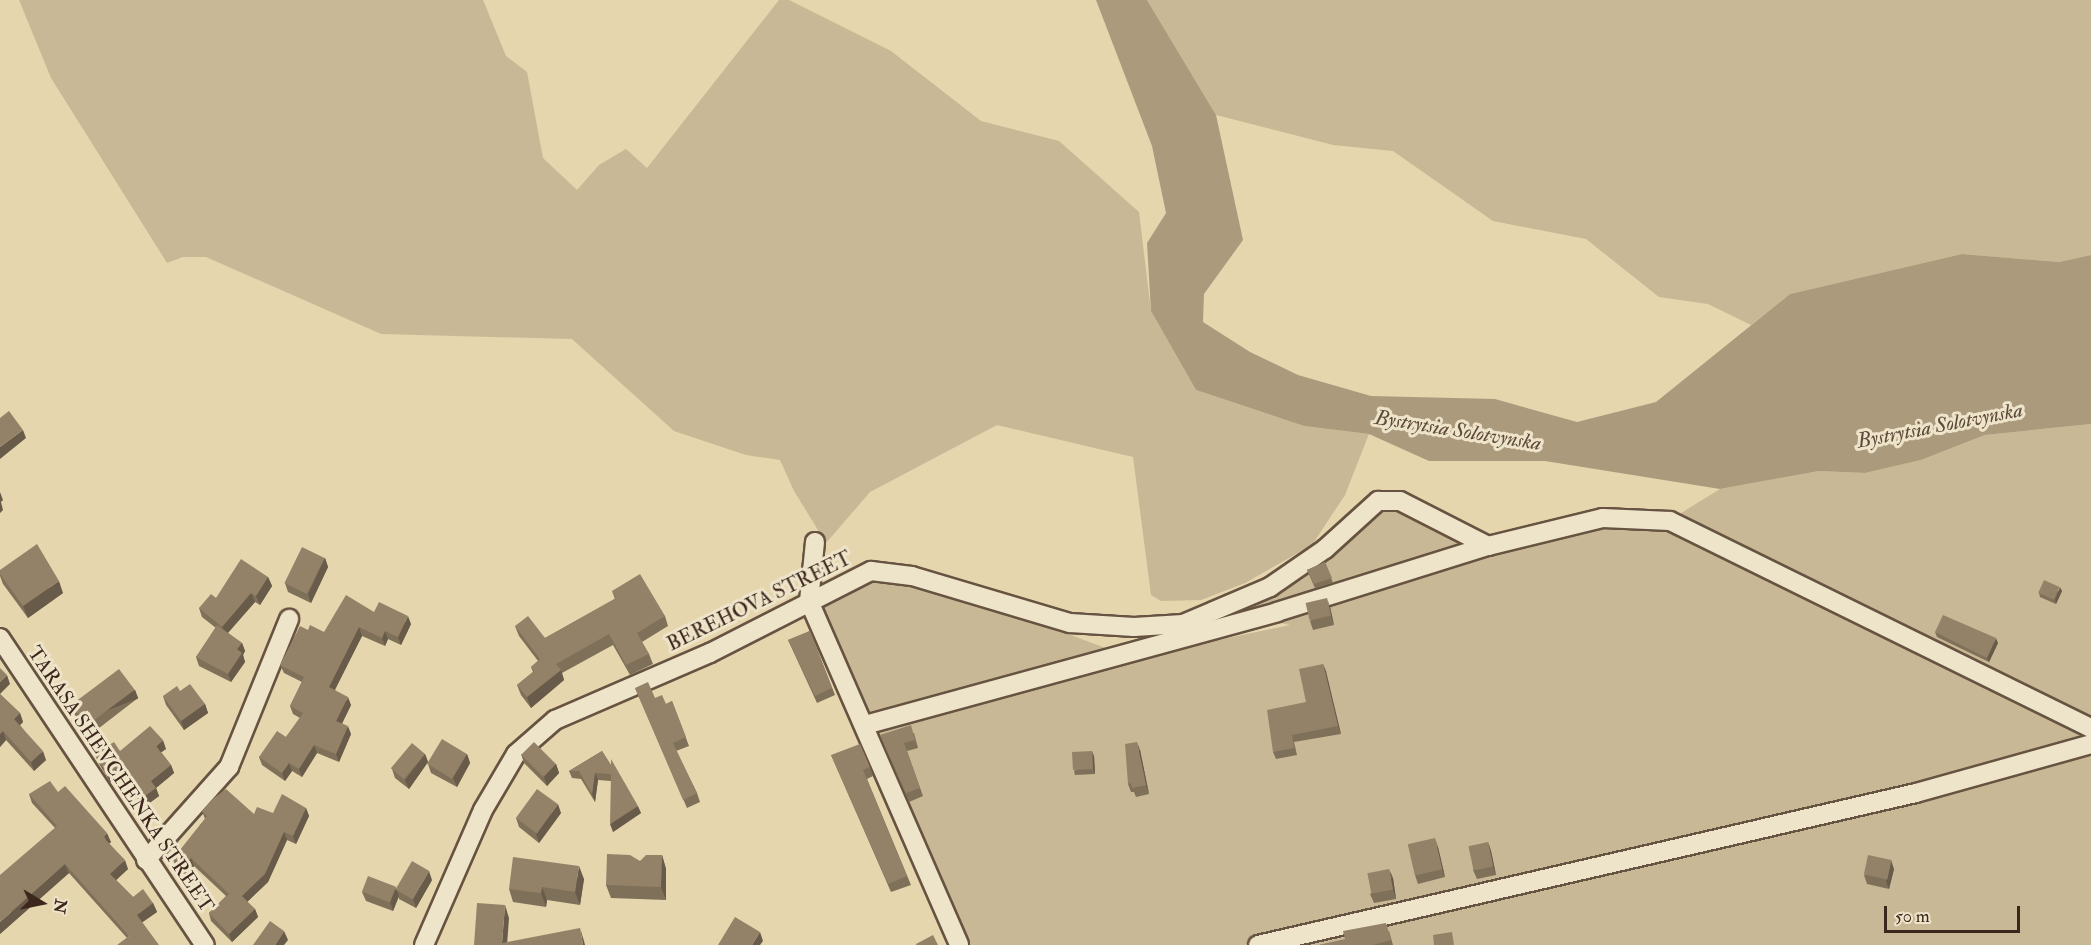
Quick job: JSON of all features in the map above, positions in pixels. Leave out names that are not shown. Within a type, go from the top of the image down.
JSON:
[{"type":"street","name":"BEREHOVA STREET","points":[[424,945],[483,810],[516,754],[555,720],[710,652],[871,571],[912,576],[1070,623],[1134,627],[1183,624],[1270,587],[1325,549],[1378,501],[1388,499],[1421,510],[1488,546]]},
{"type":"street","points":[[865,725],[1277,612],[1488,546],[1603,518],[1670,521],[2091,728]]},
{"type":"street","points":[[815,542],[809,601],[959,945]]},
{"type":"street","points":[[146,860],[229,767],[289,619]]},
{"type":"street","name":"TARASA SHEVCHENKA STREET","points":[[0,638],[146,860],[205,945]]},
{"type":"street","points":[[1258,945],[1916,794],[2091,744]]},
{"type":"shaded area","points":[[19,0],[483,0],[506,56],[527,72],[543,158],[577,190],[599,165],[626,149],[647,168],[779,0],[789,0],[891,51],[981,121],[1059,141],[1139,212],[1151,311],[1196,390],[1304,426],[1369,434],[1345,495],[1312,545],[1245,583],[1201,600],[1161,601],[1151,595],[1133,457],[997,425],[870,492],[826,543],[794,491],[780,460],[746,455],[674,431],[572,339],[381,334],[206,257],[183,257],[167,263],[51,78]]},
{"type":"shaded area","points":[[1147,0],[2091,0],[2091,255],[2059,262],[1962,254],[1790,294],[1751,325],[1708,304],[1659,297],[1586,239],[1493,221],[1393,151],[1333,145],[1216,115]]},
{"type":"shaded area","points":[[2091,424],[2091,945],[963,945],[816,601],[873,574],[1023,617],[1132,658],[1290,625],[1237,614],[1276,595],[1339,552],[1357,528],[1380,508],[1417,512],[1464,541],[1590,523],[1665,523],[1720,489],[1819,471],[1865,473],[1921,460],[1985,435]]},
{"type":"water","name":"Bystrytsia Solotvynska","points":[[1096,0],[1147,0],[1216,115],[1243,240],[1204,294],[1203,322],[1250,352],[1298,375],[1371,396],[1495,399],[1577,422],[1656,402],[1790,294],[1962,254],[2059,262],[2091,255],[2091,424],[1985,435],[1921,460],[1865,473],[1819,471],[1720,489],[1545,461],[1429,461],[1369,434],[1304,426],[1196,390],[1151,311],[1147,243],[1166,213],[1152,146]]},
{"type":"building","points":[[9,411],[23,430],[0,447],[0,418]]},
{"type":"building","points":[[37,544],[59,581],[23,606],[0,574],[0,570]]},
{"type":"building","points":[[302,547],[324,558],[307,594],[284,583]]},
{"type":"building","points":[[241,559],[268,577],[256,596],[251,593],[222,627],[199,608],[211,594],[216,598]]},
{"type":"building","points":[[1325,562],[1332,578],[1314,584],[1307,570]]},
{"type":"building","points":[[640,574],[665,616],[637,633],[649,654],[626,665],[609,634],[556,664],[561,670],[527,697],[517,685],[534,671],[531,667],[540,659],[515,626],[528,616],[545,638],[616,598],[612,591]]},
{"type":"building","points":[[2044,580],[2060,587],[2054,600],[2038,593]]},
{"type":"building","points":[[346,595],[374,612],[379,602],[408,616],[398,637],[385,631],[382,638],[359,627],[329,687],[348,697],[336,721],[348,726],[336,754],[314,745],[299,769],[289,763],[282,773],[259,757],[277,731],[286,737],[303,713],[290,706],[304,677],[280,665],[300,626],[308,630],[310,625],[324,632]]},
{"type":"building","points":[[1327,598],[1331,616],[1310,620],[1306,603]]},
{"type":"building","points":[[1943,615],[1996,638],[1987,658],[1935,632]]},
{"type":"building","points":[[217,625],[242,643],[237,649],[242,653],[228,674],[196,657]]},
{"type":"building","points":[[810,631],[832,688],[815,696],[788,640]]},
{"type":"building","points":[[1323,664],[1338,726],[1292,735],[1294,748],[1273,752],[1267,710],[1306,702],[1299,669]]},
{"type":"building","points":[[0,668],[7,675],[0,682]]},
{"type":"building","points":[[119,669],[135,690],[87,726],[71,705]]},
{"type":"building","points":[[648,682],[655,698],[662,695],[666,704],[672,701],[686,737],[673,743],[697,793],[683,800],[635,688]]},
{"type":"building","points":[[190,684],[205,704],[181,721],[163,696],[177,686],[180,691]]},
{"type":"building","points":[[0,694],[20,713],[14,719],[43,751],[31,762],[3,731],[0,734]]},
{"type":"building","points":[[911,725],[915,740],[904,743],[920,788],[906,793],[880,735]]},
{"type":"building","points":[[150,726],[163,740],[156,746],[171,765],[151,781],[156,788],[141,799],[117,768],[107,774],[95,754],[114,742],[120,751]]},
{"type":"building","points":[[442,739],[467,754],[452,779],[427,764]]},
{"type":"building","points":[[534,742],[556,764],[543,777],[521,755]]},
{"type":"building","points":[[1137,742],[1146,785],[1132,788],[1131,783],[1128,784],[1125,744]]},
{"type":"building","points":[[412,743],[425,754],[404,779],[391,768]]},
{"type":"building","points":[[860,744],[870,767],[863,770],[907,876],[888,884],[831,755]]},
{"type":"building","points":[[602,751],[611,765],[611,759],[638,806],[610,824],[611,774],[595,773],[592,794],[579,771],[569,771]]},
{"type":"building","points":[[1092,751],[1093,769],[1073,770],[1072,752]]},
{"type":"building","points":[[50,781],[58,792],[65,786],[107,833],[104,836],[106,840],[125,860],[110,874],[133,897],[143,889],[153,903],[137,915],[159,945],[117,945],[129,936],[65,864],[0,922],[0,875],[57,826],[29,794]]},
{"type":"building","points":[[226,789],[254,814],[257,807],[273,813],[282,794],[306,808],[293,836],[284,832],[265,874],[242,896],[255,909],[229,934],[209,913],[229,894],[191,858],[183,868],[173,859],[207,816],[202,811]]},
{"type":"building","points":[[537,789],[558,804],[537,833],[516,818]]},
{"type":"building","points":[[1435,838],[1442,869],[1415,875],[1408,844]]},
{"type":"building","points":[[1488,842],[1493,866],[1474,871],[1468,846]]},
{"type":"building","points":[[607,854],[630,855],[640,861],[646,855],[662,855],[661,887],[606,885]]},
{"type":"building","points":[[1868,855],[1891,860],[1887,880],[1864,875]]},
{"type":"building","points":[[513,857],[579,866],[575,892],[542,887],[541,893],[509,889]]},
{"type":"building","points":[[412,861],[429,871],[413,900],[396,890]]},
{"type":"building","points":[[1389,869],[1393,890],[1371,894],[1367,873]]},
{"type":"building","points":[[368,876],[396,887],[390,903],[362,892]]},
{"type":"building","points":[[477,903],[505,905],[502,943],[580,928],[583,945],[474,945]]},
{"type":"building","points":[[735,917],[760,932],[752,945],[718,945]]},
{"type":"building","points":[[270,921],[284,931],[275,945],[253,945]]},
{"type":"building","points":[[1386,923],[1391,940],[1373,945],[1319,945],[1345,939],[1343,931]]},
{"type":"building","points":[[1452,932],[1454,945],[1434,945],[1433,935]]},
{"type":"building","points":[[933,935],[938,945],[916,945],[916,944]]}]
